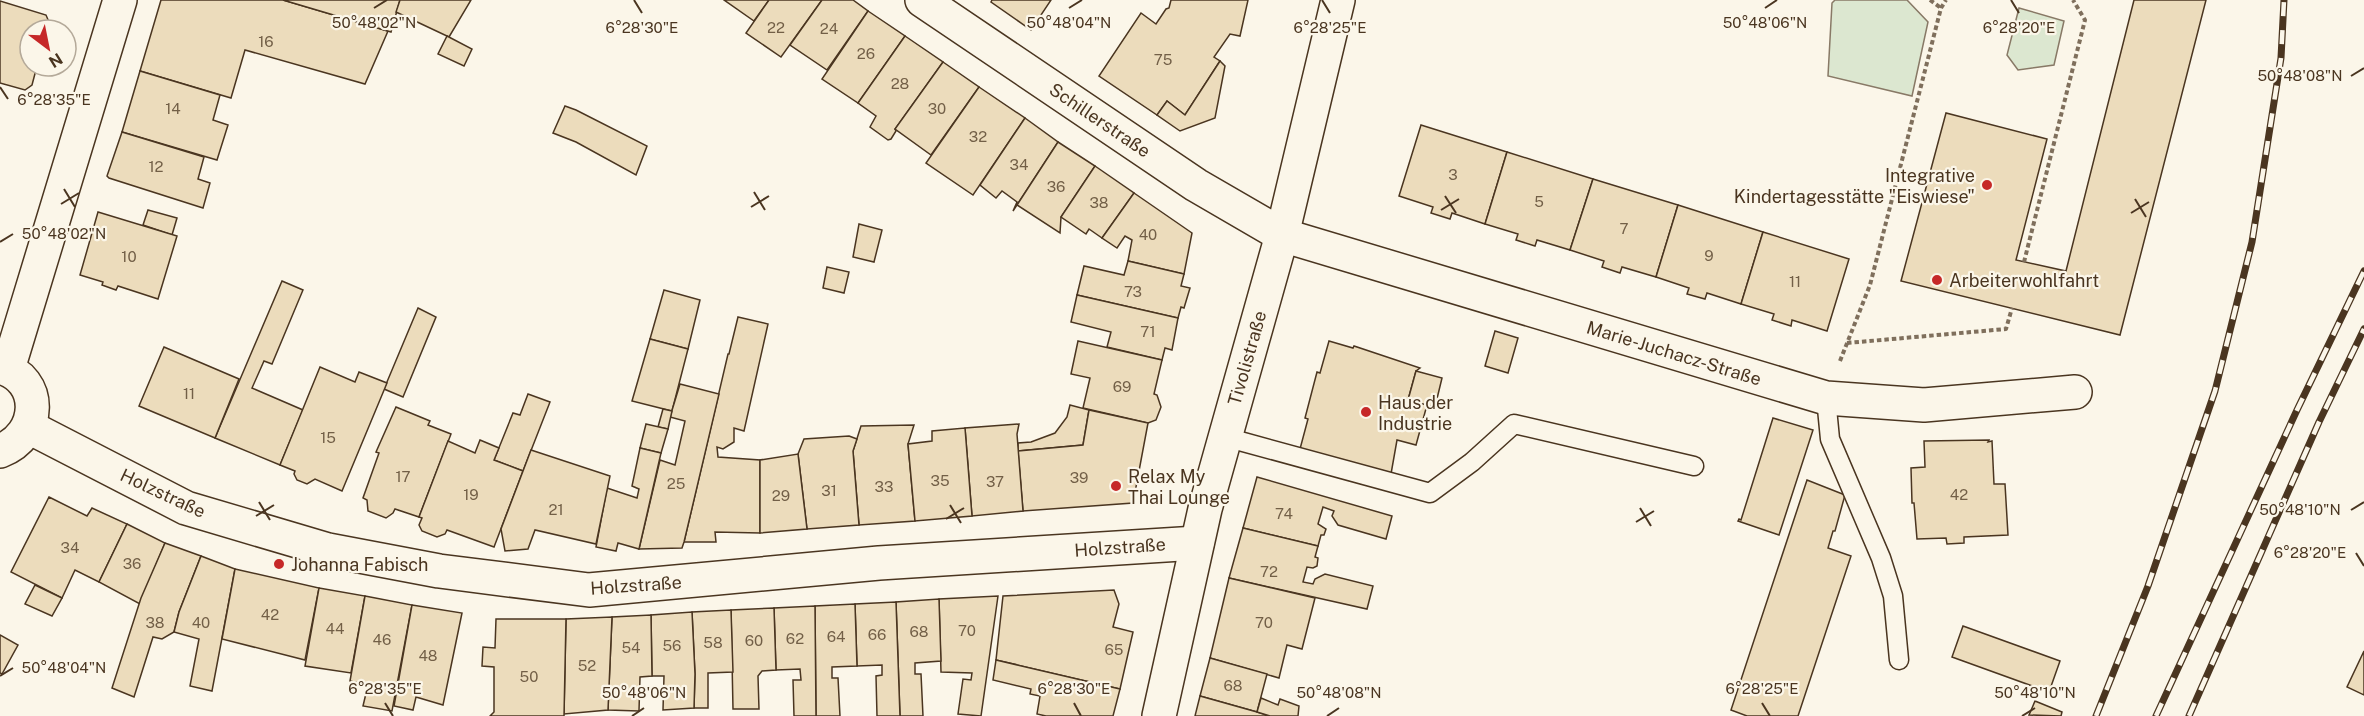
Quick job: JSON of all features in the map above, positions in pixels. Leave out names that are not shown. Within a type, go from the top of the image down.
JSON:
[{"type":"street","points":[[0,452],[22,438],[29,427],[33,404],[25,383],[4,368],[120,0]]},
{"type":"street","name":"Schillerstraße","points":[[922,0],[1196,185],[1282,235]]},
{"type":"street","name":"Tivolistraße","points":[[1159,716],[1197,543],[1282,235],[1338,0]]},
{"type":"street","name":"Marie-Juchacz-Straße","points":[[1282,235],[1826,398],[1924,405],[2075,392]]},
{"type":"street","name":"Holzstraße","points":[[29,427],[186,508],[328,550],[440,571],[589,590],[879,563],[1197,543]]},
{"type":"lane","points":[[1826,398],[1830,439],[1881,558],[1893,596],[1899,660]]},
{"type":"lane","points":[[1225,437],[1430,493],[1472,462],[1514,424],[1694,465]]},
{"type":"path","points":[[1930,0],[1941,8]]},
{"type":"path","points":[[1826,398],[1870,285],[1941,8],[1946,0]]},
{"type":"path","points":[[2024,262],[2085,20],[2073,0]]},
{"type":"path","points":[[1847,343],[2006,329],[2012,308]]},
{"type":"green space","points":[[1835,0],[1907,0],[1928,22],[1912,96],[1828,76],[1832,3]]},
{"type":"green space","points":[[2019,8],[2064,21],[2054,65],[2018,70],[2007,55]]},
{"type":"building","points":[[161,0],[283,0],[388,31],[365,84],[245,50],[231,98],[140,71]]},
{"type":"building","points":[[283,0],[400,0],[391,32]]},
{"type":"building","points":[[400,0],[471,0],[449,37],[396,12]]},
{"type":"building","points":[[724,0],[769,0],[754,21]]},
{"type":"building","points":[[769,0],[822,0],[781,57],[746,33]]},
{"type":"building","points":[[822,0],[853,0],[868,11],[827,70],[790,45]]},
{"type":"building","points":[[992,0],[1051,0],[1031,30],[991,2]]},
{"type":"building","points":[[1171,0],[1248,0],[1240,36],[1230,34],[1214,57],[1220,61],[1185,115],[1167,101],[1157,115],[1099,76],[1141,13],[1156,24],[1169,8]]},
{"type":"building","points":[[2134,0],[2206,0],[2120,335],[1901,281],[1946,113],[2047,139],[2016,260],[2066,271]]},
{"type":"building","points":[[0,1],[46,15],[47,18],[18,18],[18,78],[34,78],[32,85],[25,90],[0,83]]},
{"type":"building","points":[[868,11],[905,36],[858,103],[822,79]]},
{"type":"building","points":[[447,36],[472,49],[464,66],[438,54]]},
{"type":"building","points":[[905,36],[943,62],[895,129],[891,139],[888,140],[870,127],[876,116],[858,103]]},
{"type":"building","points":[[1220,61],[1225,66],[1215,118],[1180,131],[1157,115],[1167,101],[1185,115]]},
{"type":"building","points":[[943,62],[979,87],[931,155],[895,129]]},
{"type":"building","points":[[140,71],[220,95],[213,120],[228,125],[217,160],[122,132]]},
{"type":"building","points":[[979,87],[1025,118],[973,195],[926,163]]},
{"type":"building","points":[[565,106],[647,146],[636,175],[576,142],[553,133]]},
{"type":"building","points":[[1025,118],[1058,142],[1013,211],[1017,202],[1002,191],[996,198],[980,185]]},
{"type":"building","points":[[1421,125],[1507,152],[1485,224],[1452,213],[1450,219],[1431,213],[1433,207],[1399,196]]},
{"type":"building","points":[[122,132],[204,157],[198,179],[210,183],[203,208],[109,178],[107,176]]},
{"type":"building","points":[[1058,142],[1095,166],[1061,217],[1060,233],[1017,205]]},
{"type":"building","points":[[1507,152],[1593,179],[1570,250],[1537,240],[1535,246],[1516,240],[1518,234],[1485,224]]},
{"type":"building","points":[[1095,166],[1134,193],[1102,238],[1089,229],[1086,234],[1061,217]]},
{"type":"building","points":[[1593,179],[1678,205],[1656,277],[1622,267],[1620,273],[1602,267],[1604,261],[1570,250]]},
{"type":"building","points":[[1134,193],[1192,233],[1184,274],[1128,261],[1132,240],[1125,236],[1117,248],[1102,238]]},
{"type":"building","points":[[1678,205],[1763,232],[1741,304],[1707,293],[1705,299],[1687,294],[1689,288],[1656,277]]},
{"type":"building","points":[[148,210],[177,218],[172,235],[143,225]]},
{"type":"building","points":[[98,212],[177,236],[158,299],[118,286],[116,290],[102,285],[103,282],[80,275]]},
{"type":"building","points":[[859,224],[882,230],[874,262],[853,257]]},
{"type":"building","points":[[1763,232],[1849,259],[1827,331],[1792,320],[1791,326],[1772,320],[1774,314],[1741,304]]},
{"type":"building","points":[[1128,261],[1184,274],[1181,286],[1190,288],[1184,308],[1181,307],[1178,318],[1077,295],[1084,266],[1124,275]]},
{"type":"building","points":[[827,267],[849,272],[844,293],[823,288]]},
{"type":"building","points":[[282,281],[303,290],[272,364],[264,361],[252,388],[303,410],[280,465],[215,438]]},
{"type":"building","points":[[664,290],[700,300],[688,349],[650,339]]},
{"type":"building","points":[[1077,295],[1178,318],[1172,350],[1165,348],[1162,360],[1107,347],[1111,332],[1071,322]]},
{"type":"building","points":[[418,308],[436,317],[403,397],[384,389]]},
{"type":"building","points":[[738,317],[768,324],[744,431],[734,428],[734,442],[723,449],[717,447],[718,457],[760,460],[760,533],[715,532],[716,542],[684,542],[728,354]]},
{"type":"building","points":[[1495,331],[1518,338],[1508,373],[1485,366]]},
{"type":"building","points":[[650,339],[688,349],[672,411],[632,401]]},
{"type":"building","points":[[1078,341],[1162,360],[1154,394],[1157,395],[1161,407],[1156,420],[1148,423],[1083,408],[1090,378],[1071,374]]},
{"type":"building","name":"Haus der Industrie","points":[[1329,341],[1353,348],[1354,346],[1420,368],[1416,371],[1408,400],[1427,405],[1416,445],[1397,440],[1391,474],[1300,449],[1308,419],[1305,418],[1317,372],[1320,373]]},
{"type":"building","points":[[164,347],[239,379],[215,438],[139,406]]},
{"type":"building","points":[[320,367],[355,382],[359,372],[387,383],[342,491],[315,479],[307,484],[297,480],[295,471],[280,465]]},
{"type":"building","points":[[1416,371],[1442,378],[1435,407],[1408,400]]},
{"type":"building","points":[[680,384],[719,394],[684,542],[682,548],[639,549],[660,460],[675,465],[685,421],[670,417]]},
{"type":"building","points":[[528,394],[550,402],[523,471],[494,460],[513,413],[520,415]]},
{"type":"building","points":[[1070,405],[1089,410],[1083,445],[1018,451],[1018,443],[1031,442],[1055,433],[1067,417]]},
{"type":"building","points":[[396,407],[430,421],[428,425],[451,434],[419,517],[395,509],[386,518],[368,511],[367,500],[363,498],[379,453],[376,452]]},
{"type":"building","points":[[663,409],[672,411],[668,429],[658,427]]},
{"type":"building","points":[[1089,410],[1148,423],[1133,503],[1023,511],[1018,451],[1083,445]]},
{"type":"building","points":[[1773,418],[1813,430],[1779,535],[1738,521],[1741,520]]},
{"type":"building","points":[[646,424],[668,429],[661,453],[640,448]]},
{"type":"building","points":[[1019,424],[1017,434],[1023,511],[972,516],[965,428]]},
{"type":"building","points":[[914,425],[908,444],[915,521],[859,525],[853,451],[861,426]]},
{"type":"building","points":[[965,428],[972,516],[915,521],[908,444],[932,441],[932,431]]},
{"type":"building","points":[[849,436],[857,439],[853,451],[859,525],[807,529],[798,454],[804,439]]},
{"type":"building","points":[[480,440],[499,448],[494,460],[523,471],[494,547],[447,530],[445,534],[437,537],[422,531],[419,525],[422,518],[419,517],[448,441],[475,453]]},
{"type":"building","points":[[1989,440],[1988,442],[1992,441],[1994,484],[2005,484],[2008,535],[1964,537],[1964,543],[1947,544],[1946,538],[1917,539],[1914,503],[1912,503],[1911,468],[1925,467],[1924,441]]},
{"type":"building","points":[[640,448],[661,453],[639,549],[618,543],[616,551],[596,547],[607,488],[637,498],[639,489],[632,486]]},
{"type":"building","points":[[531,450],[610,476],[596,544],[535,530],[528,549],[505,551],[501,529]]},
{"type":"building","points":[[798,454],[807,529],[760,533],[760,460]]},
{"type":"building","points":[[1257,477],[1392,516],[1386,539],[1338,525],[1332,516],[1334,511],[1323,507],[1318,524],[1326,529],[1324,535],[1321,535],[1318,546],[1243,528]]},
{"type":"building","points":[[1807,480],[1845,495],[1828,548],[1851,556],[1798,716],[1747,716],[1731,710]]},
{"type":"building","points":[[49,497],[87,516],[92,508],[127,524],[99,582],[75,570],[62,598],[11,572]]},
{"type":"building","points":[[127,524],[165,543],[140,604],[99,582]]},
{"type":"building","points":[[1243,528],[1318,546],[1315,557],[1318,558],[1317,566],[1307,567],[1303,582],[1313,584],[1315,579],[1325,574],[1373,586],[1367,609],[1229,578]]},
{"type":"building","points":[[165,543],[201,556],[179,612],[174,632],[162,639],[153,637],[134,697],[112,688],[141,598]]},
{"type":"building","points":[[201,556],[235,569],[212,691],[190,686],[199,639],[174,632],[179,612]]},
{"type":"building","points":[[235,569],[319,588],[305,660],[222,639]]},
{"type":"building","points":[[1229,578],[1315,598],[1302,649],[1287,645],[1279,678],[1210,658]]},
{"type":"building","points":[[35,585],[62,598],[52,616],[25,604]]},
{"type":"building","points":[[319,588],[365,596],[351,673],[305,666]]},
{"type":"building","points":[[1114,590],[1119,604],[1113,627],[1133,632],[1120,689],[996,660],[1003,596]]},
{"type":"building","points":[[365,596],[412,605],[392,711],[363,706],[368,685],[350,681]]},
{"type":"building","points":[[998,596],[981,716],[958,714],[963,679],[971,680],[972,673],[941,672],[939,599]]},
{"type":"building","points":[[939,599],[941,661],[915,663],[915,674],[921,674],[923,716],[900,716],[896,602]]},
{"type":"building","points":[[896,602],[900,716],[877,716],[876,676],[882,675],[882,665],[857,666],[855,604]]},
{"type":"building","points":[[855,604],[857,666],[832,667],[832,678],[838,678],[840,716],[816,716],[815,606]]},
{"type":"building","points":[[412,605],[462,613],[443,705],[416,697],[413,710],[394,706]]},
{"type":"building","points":[[815,606],[816,716],[794,716],[793,680],[801,680],[800,669],[776,670],[774,608]]},
{"type":"building","points":[[774,608],[776,670],[762,671],[758,676],[759,709],[733,709],[731,610]]},
{"type":"building","points":[[731,610],[733,672],[708,673],[708,708],[694,708],[692,612]]},
{"type":"building","points":[[692,612],[694,708],[663,710],[664,676],[652,676],[651,615]]},
{"type":"building","points":[[651,615],[652,676],[640,677],[639,711],[608,710],[612,617]]},
{"type":"building","points":[[612,617],[608,710],[564,714],[566,619]]},
{"type":"building","points":[[496,619],[566,619],[564,716],[490,716],[494,712],[494,667],[482,666],[483,647],[495,648]]},
{"type":"building","points":[[1963,626],[2060,661],[2049,692],[1952,657]]},
{"type":"building","points":[[0,635],[18,645],[2,674],[0,673]]},
{"type":"building","points":[[2364,651],[2364,695],[2347,687]]},
{"type":"building","points":[[1210,658],[1267,674],[1257,712],[1200,696]]},
{"type":"building","points":[[996,660],[1120,689],[1113,716],[1037,714],[1040,696],[1030,694],[1031,689],[993,680]]},
{"type":"building","points":[[1200,696],[1257,712],[1270,716],[1195,716]]},
{"type":"building","points":[[1261,698],[1278,705],[1280,699],[1299,706],[1298,716],[1270,716],[1257,712]]},
{"type":"building","points":[[2035,701],[2062,712],[2061,716],[2029,715]]},
{"type":"railway","points":[[2096,716],[2148,586],[2215,391],[2252,242],[2281,58],[2284,0]]},
{"type":"railway","points":[[2156,716],[2297,410],[2364,271]]},
{"type":"railway","points":[[2189,716],[2319,422],[2364,329]]},
{"type":"place","name":"Integrative Kindertagesstätte \"Eiswiese\"","points":[[1987,185]]},
{"type":"place","name":"Arbeiterwohlfahrt","points":[[1937,280]]},
{"type":"place","name":"Haus der Industrie","points":[[1366,412]]},
{"type":"place","name":"Relax My Thai Lounge","points":[[1116,486]]},
{"type":"place","name":"Johanna Fabisch","points":[[279,564]]}]
